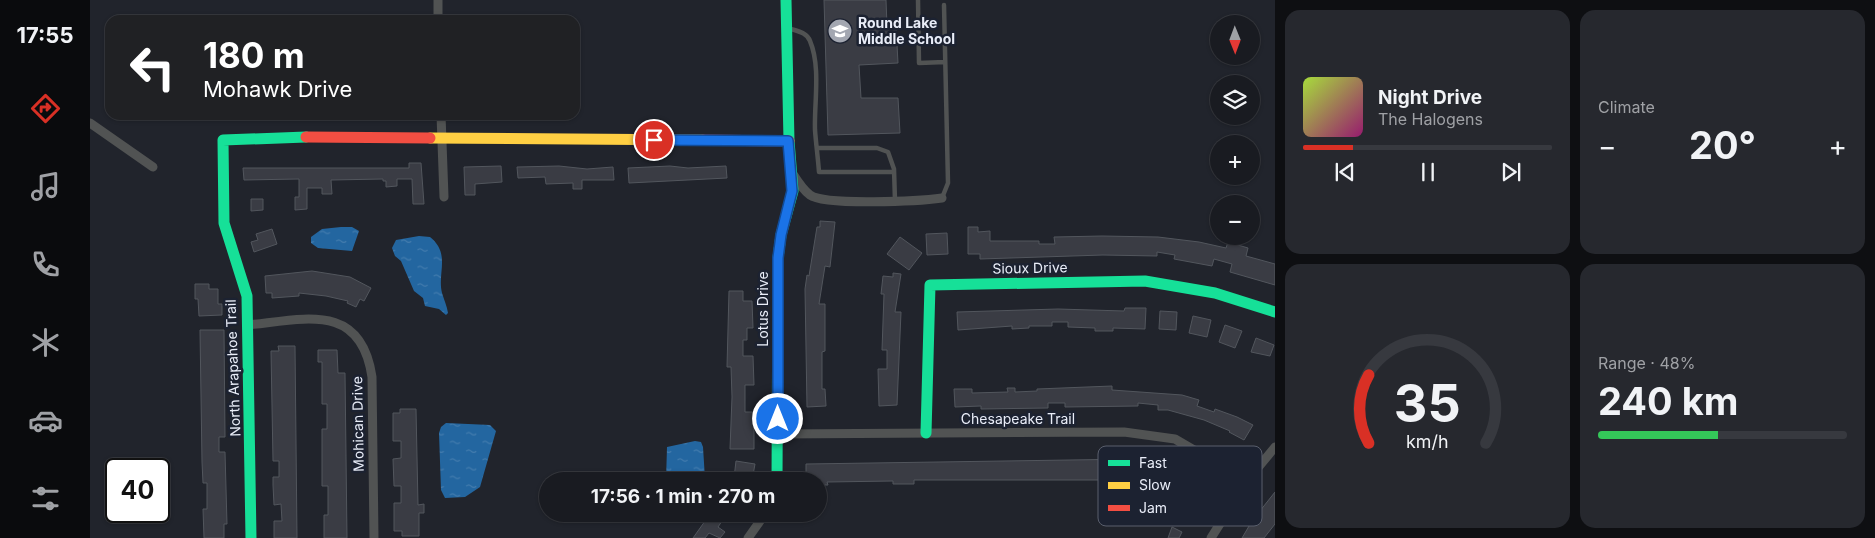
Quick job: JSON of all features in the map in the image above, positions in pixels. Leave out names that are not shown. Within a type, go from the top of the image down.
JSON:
[{"type":"street","points":[[438,0],[438,15]]},
{"type":"street","name":"Lotus Drive","points":[[777,472],[778,258],[781,235],[792,191],[792,172],[788,141],[786,0]]},
{"type":"street","points":[[442,120],[444,197]]},
{"type":"street","points":[[90,123],[153,167]]},
{"type":"street","name":"North Arapahoe Trail","points":[[251,538],[247,296],[224,223],[223,140],[317,137],[442,138]]},
{"type":"street","points":[[442,138],[788,141]]},
{"type":"street","points":[[792,172],[799,184],[811,196],[828,200],[921,201],[942,198]]},
{"type":"street","name":"Sioux Drive","points":[[926,433],[930,285],[1145,281],[1215,293],[1275,312]]},
{"type":"street","name":"Mohican Drive","points":[[248,325],[305,319],[331,320],[348,329],[360,342],[369,357],[372,378],[374,538]]},
{"type":"street","name":"Chesapeake Trail","points":[[778,434],[1124,432],[1175,439],[1187,446]]},
{"type":"street","points":[[1262,463],[1275,447]]},
{"type":"street","points":[[748,538],[759,522]]},
{"type":"street","points":[[1211,538],[1219,526]]},
{"type":"lane","points":[[918,0],[919,63],[945,62]]},
{"type":"lane","points":[[942,198],[948,183],[944,5]]},
{"type":"lane","points":[[786,28],[802,32],[810,39],[815,68],[815,132],[819,172],[894,172]]},
{"type":"lane","points":[[818,148],[876,148],[888,152],[894,172],[895,201]]},
{"type":"water","points":[[352,227],[359,231],[352,251],[318,248],[311,243],[311,237],[322,229]]},
{"type":"water","points":[[419,236],[430,237],[440,250],[442,257],[441,286],[448,313],[446,315],[439,309],[425,306],[423,298],[414,291],[401,261],[395,256],[392,248],[396,240]]},
{"type":"water","points":[[446,423],[490,425],[496,431],[480,487],[465,497],[445,498],[441,490],[439,433],[441,427]]},
{"type":"water","points":[[695,441],[701,442],[705,472],[666,472],[667,447]]},
{"type":"building","points":[[824,0],[886,0],[887,26],[896,27],[898,63],[859,65],[861,98],[898,98],[900,133],[828,135]]},
{"type":"building","points":[[409,163],[421,163],[424,204],[413,204],[412,179],[397,179],[397,186],[386,187],[386,181],[383,181],[383,179],[331,180],[332,194],[322,194],[322,188],[307,188],[307,209],[295,210],[295,197],[299,197],[299,179],[244,180],[243,168],[409,168]]},
{"type":"building","points":[[501,166],[502,182],[475,184],[475,195],[465,195],[464,167]]},
{"type":"building","points":[[559,166],[587,169],[613,167],[614,180],[582,180],[582,189],[573,189],[573,183],[546,184],[545,177],[518,178],[517,167]]},
{"type":"building","points":[[670,166],[688,168],[726,166],[727,178],[629,183],[628,168]]},
{"type":"building","points":[[251,199],[263,199],[263,210],[251,211]]},
{"type":"building","points":[[820,221],[835,222],[830,267],[825,266],[819,304],[825,304],[825,351],[822,352],[822,389],[825,389],[826,406],[807,407],[805,289],[817,227],[820,227]]},
{"type":"building","points":[[968,227],[978,227],[978,232],[990,231],[990,241],[1039,241],[1039,244],[1055,244],[1054,237],[1102,236],[1158,237],[1199,242],[1226,248],[1227,245],[1238,245],[1248,248],[1246,256],[1275,264],[1275,285],[1230,272],[1232,264],[1214,259],[1212,266],[1174,259],[1175,255],[1157,252],[1157,256],[1103,255],[980,259],[980,254],[968,254]]},
{"type":"building","points":[[272,229],[277,244],[254,252],[251,242],[258,240],[256,234]]},
{"type":"building","points":[[947,233],[948,254],[927,255],[926,234]]},
{"type":"building","points":[[900,237],[922,253],[909,270],[887,254]]},
{"type":"building","points":[[312,271],[350,277],[371,288],[364,301],[360,299],[356,307],[347,303],[348,301],[326,296],[299,293],[299,296],[272,298],[272,293],[266,293],[265,276]]},
{"type":"building","points":[[893,273],[901,274],[895,312],[901,312],[897,405],[879,406],[878,369],[887,369],[887,350],[882,350],[884,294],[881,294],[883,276],[893,277]]},
{"type":"building","points":[[195,284],[209,284],[209,289],[218,289],[218,304],[222,304],[222,315],[199,316],[198,299],[195,299]]},
{"type":"building","points":[[729,291],[743,291],[743,301],[752,301],[753,328],[747,328],[747,340],[743,340],[743,356],[753,356],[754,385],[745,385],[745,412],[754,412],[754,449],[730,449],[731,367],[727,367]]},
{"type":"building","points":[[1125,308],[1146,308],[1145,329],[1113,328],[1113,331],[1095,331],[1095,328],[1068,327],[1068,322],[1052,322],[1052,326],[1029,326],[1029,328],[1012,329],[1012,326],[958,330],[957,312],[1058,309],[1124,311]]},
{"type":"building","points":[[1160,311],[1177,312],[1176,330],[1159,329]]},
{"type":"building","points":[[1193,316],[1211,320],[1207,337],[1189,333]]},
{"type":"building","points":[[1225,325],[1242,331],[1235,348],[1219,342]]},
{"type":"building","points":[[200,330],[224,330],[225,437],[219,437],[219,452],[225,452],[227,524],[224,524],[224,538],[204,538],[203,509],[207,509],[207,483],[203,483],[202,462]]},
{"type":"building","points":[[1256,338],[1274,345],[1270,356],[1251,352]]},
{"type":"building","points":[[278,346],[295,346],[297,538],[274,538],[274,521],[282,521],[281,504],[274,505],[273,485],[273,477],[279,477],[279,461],[273,461],[271,351],[279,351]]},
{"type":"building","points":[[318,350],[337,350],[338,373],[345,373],[347,538],[324,538],[324,515],[328,515],[328,486],[322,486],[322,429],[327,429],[327,404],[322,404],[322,362],[318,362]]},
{"type":"building","points":[[1112,386],[1112,390],[1182,395],[1199,400],[1197,406],[1214,412],[1215,409],[1253,425],[1244,440],[1230,431],[1204,420],[1168,410],[1158,410],[1158,405],[1138,403],[1138,406],[1065,407],[1065,403],[1048,403],[1048,408],[981,409],[981,406],[955,407],[954,389],[972,389],[972,393],[1008,392],[1007,388],[1015,388],[1015,392],[1037,391],[1037,389]]},
{"type":"building","points":[[400,409],[416,409],[418,505],[424,504],[424,513],[419,513],[419,536],[402,536],[402,531],[394,531],[394,503],[401,503],[401,486],[394,486],[393,459],[401,458],[401,441],[393,441],[393,413],[400,413]]},
{"type":"building","points":[[1098,460],[1098,480],[914,480],[914,484],[893,484],[893,481],[827,482],[827,472],[806,472],[806,464]]},
{"type":"building","points":[[736,461],[755,464],[754,472],[735,472]]},
{"type":"building","points":[[1275,492],[1275,524],[1264,538],[1242,538],[1249,526],[1262,526],[1262,508]]},
{"type":"building","points":[[704,522],[721,522],[718,527],[725,532],[720,538],[709,533],[705,538],[693,538]]},
{"type":"building","points":[[1172,527],[1182,532],[1179,538],[1168,538]]},
{"type":"traffic: fast","points":[[777,472],[778,258],[781,235],[793,191],[789,141],[786,0]]},
{"type":"traffic: fast","points":[[251,538],[247,296],[224,223],[223,140],[306,137]]},
{"type":"traffic: fast","points":[[926,433],[930,285],[1145,281],[1215,293],[1275,312]]},
{"type":"traffic: slow","points":[[430,138],[703,140]]},
{"type":"traffic: jam","points":[[306,137],[430,138]]},
{"type":"traffic: jam","points":[[703,140],[789,141]]},
{"type":"place","name":"Round Lake Middle School","points":[[840,31]]},
{"type":"route","points":[[654,140],[788,141],[792,172],[792,191],[781,235],[778,258],[778,419]]}]
